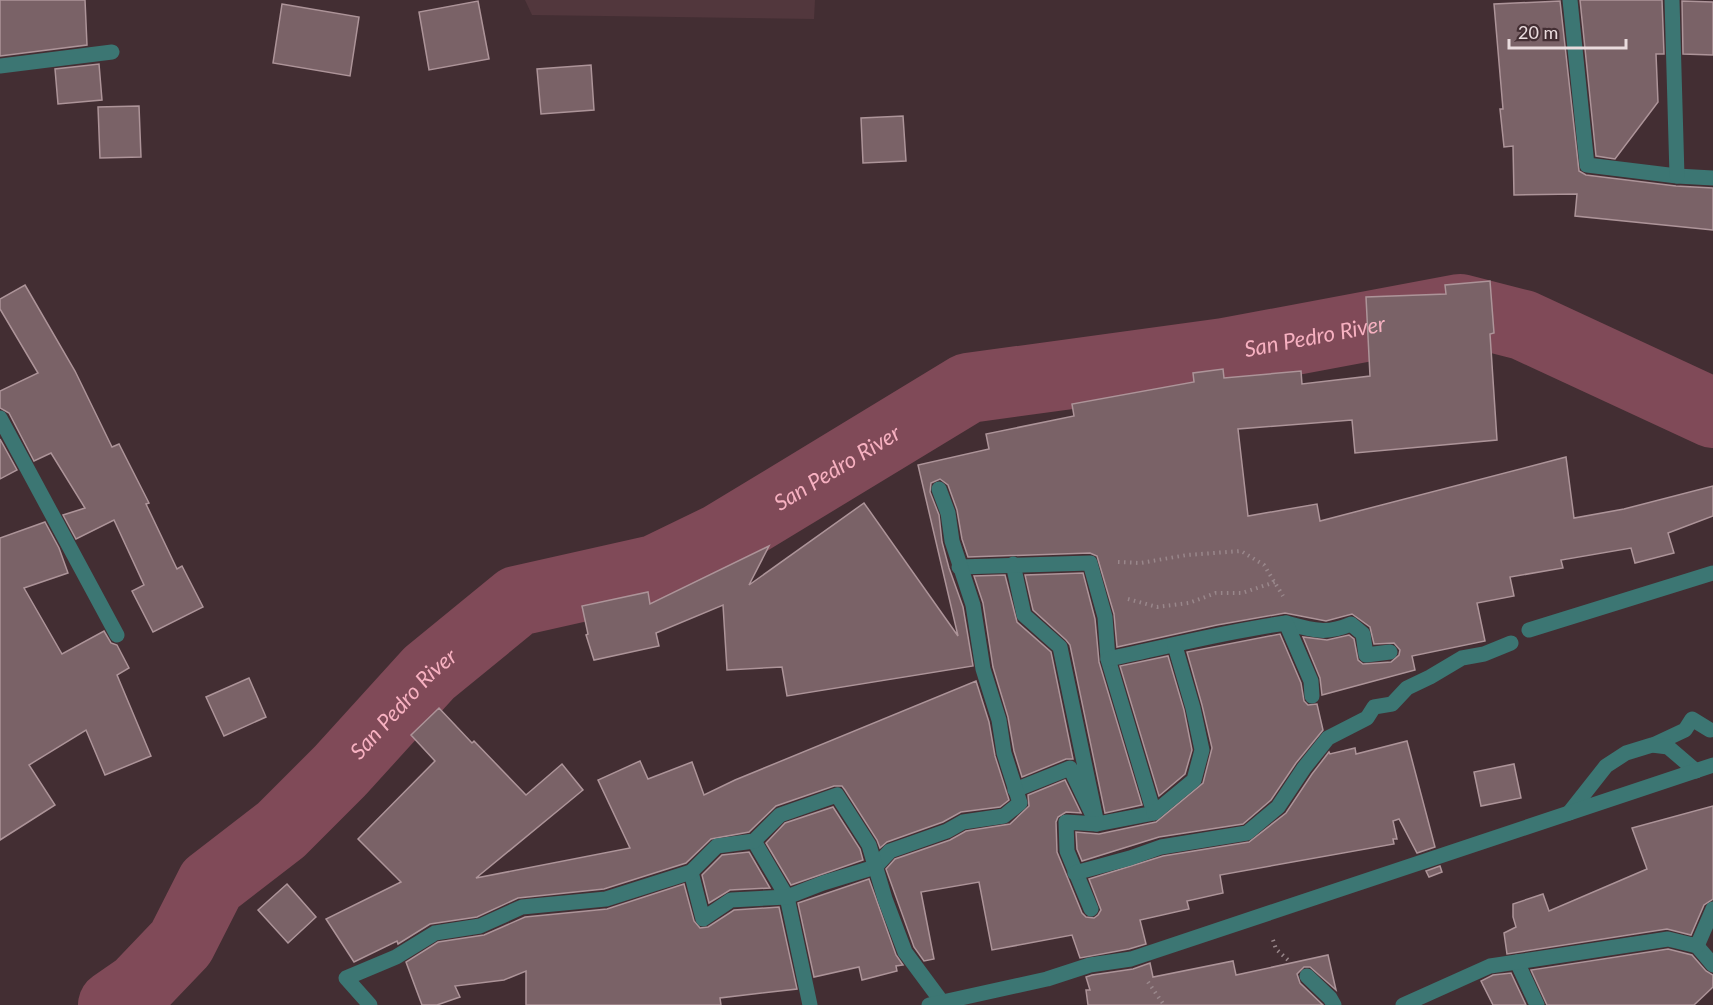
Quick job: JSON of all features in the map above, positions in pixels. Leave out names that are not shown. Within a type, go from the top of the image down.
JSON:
[{"type":"street","points":[[1570,0],[1587,165],[1713,178]]},
{"type":"street","points":[[1672,0],[1677,176]]},
{"type":"street","points":[[0,66],[112,52]]},
{"type":"street","points":[[0,418],[117,635]]},
{"type":"street","points":[[692,872],[703,919],[731,900],[788,897],[823,883],[875,867],[890,851],[947,831],[963,822],[1004,816],[1020,802],[1004,753],[999,720],[983,669],[973,605],[959,567],[948,513],[939,489]]},
{"type":"street","points":[[959,567],[1090,563],[1105,617],[1108,659],[1154,813]]},
{"type":"street","points":[[1013,564],[1024,615],[1060,647],[1097,824]]},
{"type":"street","points":[[1529,630],[1713,573]]},
{"type":"street","points":[[1108,659],[1244,628],[1286,623],[1319,632],[1351,624],[1363,634],[1366,655],[1389,652]]},
{"type":"street","points":[[1286,623],[1311,681],[1312,696]]},
{"type":"street","points":[[1075,873],[1161,847],[1247,832],[1278,807],[1304,768],[1328,738],[1367,718],[1374,706],[1392,704],[1407,688],[1462,658],[1484,654],[1511,643]]},
{"type":"street","points":[[1091,909],[1067,851],[1066,822],[1097,824],[1154,813],[1194,780],[1202,750],[1175,645]]},
{"type":"street","points":[[1569,813],[1606,766],[1626,753],[1652,745],[1684,730],[1692,719],[1710,730]]},
{"type":"street","points":[[1652,745],[1668,747],[1696,771]]},
{"type":"street","points":[[370,1005],[346,978],[396,957],[435,933],[480,926],[522,907],[606,899],[692,872],[717,846],[754,841],[780,815],[837,795],[869,845],[904,952],[935,1003],[1047,979],[1090,965],[1131,959],[1713,765]]},
{"type":"street","points":[[1015,790],[1070,768],[1097,824]]},
{"type":"street","points":[[754,841],[788,897],[810,1005]]},
{"type":"street","points":[[1697,946],[1713,909]]},
{"type":"street","points":[[1403,1005],[1490,966],[1668,939],[1697,946],[1713,965]]},
{"type":"street","points":[[1517,962],[1536,1005]]},
{"type":"street","points":[[1307,976],[1330,998],[1334,1005]]},
{"type":"path","points":[[1090,563],[1140,563],[1187,555],[1241,551],[1264,565],[1275,582],[1283,597],[1286,623]]},
{"type":"path","points":[[1101,600],[1131,599],[1157,607],[1189,603],[1216,593],[1242,593],[1275,582]]},
{"type":"path","points":[[1267,914],[1276,949],[1307,976]]},
{"type":"shaded area","points":[[525,0],[815,0],[814,19],[532,15]]},
{"type":"building","points":[[0,0],[85,0],[87,45],[0,56]]},
{"type":"building","points":[[1580,0],[1662,0],[1664,54],[1656,54],[1658,102],[1615,159],[1596,156]]},
{"type":"building","points":[[478,1],[489,59],[429,70],[419,12]]},
{"type":"building","points":[[1560,1],[1579,171],[1586,175],[1713,188],[1713,230],[1575,216],[1577,194],[1514,195],[1513,146],[1504,147],[1500,109],[1503,109],[1494,4]]},
{"type":"building","points":[[1682,1],[1713,2],[1713,55],[1683,54]]},
{"type":"building","points":[[282,4],[359,17],[350,76],[273,63]]},
{"type":"building","points":[[99,64],[102,100],[58,104],[55,69]]},
{"type":"building","points":[[591,65],[594,110],[541,114],[537,69]]},
{"type":"building","points":[[139,106],[141,157],[100,158],[98,107]]},
{"type":"building","points":[[903,116],[906,161],[863,163],[861,118]]},
{"type":"building","points":[[1490,281],[1494,333],[1490,334],[1497,440],[1355,453],[1352,420],[1238,429],[1248,516],[1317,504],[1320,521],[1566,457],[1574,518],[1624,509],[1713,486],[1713,516],[1668,533],[1674,553],[1635,563],[1631,548],[1561,560],[1563,568],[1510,577],[1514,596],[1477,603],[1485,641],[1412,656],[1415,670],[1322,695],[1320,678],[1303,637],[1327,640],[1349,635],[1354,639],[1358,660],[1363,664],[1391,662],[1399,655],[1400,650],[1394,643],[1374,644],[1370,627],[1352,614],[1326,621],[1285,613],[1117,647],[1114,614],[1097,556],[1090,553],[968,557],[957,510],[948,485],[940,479],[931,483],[930,492],[939,515],[942,542],[949,568],[963,607],[973,666],[787,696],[782,667],[727,670],[723,605],[656,633],[659,646],[594,660],[586,635],[588,634],[582,606],[648,592],[650,604],[769,546],[749,585],[864,503],[958,636],[918,465],[989,449],[986,434],[1074,416],[1072,404],[1194,382],[1193,373],[1223,369],[1224,378],[1301,371],[1302,384],[1370,376],[1366,297],[1446,294],[1445,285]]},
{"type":"building","points":[[25,285],[75,371],[112,447],[119,444],[149,503],[146,504],[177,569],[182,566],[203,607],[153,632],[132,591],[144,585],[114,520],[76,539],[63,515],[85,508],[51,453],[34,461],[9,413],[0,408],[0,391],[38,373],[0,309],[0,299]]},
{"type":"building","points":[[0,439],[17,470],[0,479]]},
{"type":"building","points":[[45,522],[59,548],[68,573],[24,588],[62,654],[104,631],[111,643],[117,645],[129,668],[117,675],[151,756],[105,775],[86,730],[29,765],[55,805],[0,840],[0,538]]},
{"type":"building","points":[[1083,573],[1095,619],[1099,662],[1142,805],[1105,813],[1070,645],[1033,610],[1025,575]]},
{"type":"building","points":[[1005,575],[1017,622],[1051,652],[1073,759],[1066,759],[1022,777],[993,667],[983,603],[974,576]]},
{"type":"building","points":[[1280,634],[1301,683],[1304,701],[1308,705],[1317,704],[1323,730],[1296,763],[1271,800],[1243,824],[1159,837],[1082,861],[1077,849],[1076,832],[1099,834],[1156,822],[1203,783],[1212,748],[1187,652]]},
{"type":"building","points":[[1168,656],[1184,710],[1192,750],[1185,774],[1159,796],[1120,666]]},
{"type":"building","points":[[249,678],[266,717],[224,736],[206,697]]},
{"type":"building","points":[[976,681],[1009,800],[1000,807],[961,812],[943,822],[887,842],[880,848],[845,790],[842,786],[834,786],[776,806],[749,832],[711,839],[686,863],[604,889],[518,898],[477,917],[430,924],[398,944],[397,941],[354,962],[326,919],[401,882],[358,839],[435,761],[411,735],[439,708],[526,795],[562,764],[583,790],[476,878],[630,848],[598,780],[640,761],[648,779],[692,762],[704,795],[735,780]]},
{"type":"building","points":[[1407,741],[1435,847],[1417,853],[1399,819],[1393,821],[1397,839],[1393,839],[1394,844],[1220,875],[1223,893],[1187,901],[1189,909],[1140,920],[1146,944],[1129,949],[1080,958],[1072,935],[992,950],[979,882],[921,892],[934,959],[924,961],[914,947],[886,869],[895,859],[950,840],[966,831],[1010,824],[1029,806],[1028,795],[1065,780],[1081,813],[1066,812],[1058,817],[1056,822],[1057,852],[1082,913],[1086,917],[1094,918],[1101,910],[1089,879],[1163,856],[1249,842],[1286,813],[1329,752],[1330,754],[1355,748],[1356,754]]},
{"type":"building","points":[[1514,764],[1521,798],[1481,806],[1474,772]]},
{"type":"building","points":[[1713,806],[1713,899],[1704,905],[1691,935],[1667,929],[1507,954],[1504,933],[1516,927],[1513,904],[1543,894],[1549,911],[1647,869],[1632,828]]},
{"type":"building","points":[[833,807],[860,849],[863,860],[791,885],[766,843],[785,823]]},
{"type":"building","points":[[749,852],[770,888],[730,890],[709,903],[702,875],[722,855]]},
{"type":"building","points":[[1440,866],[1442,872],[1429,877],[1426,871]]},
{"type":"building","points":[[869,879],[896,955],[903,965],[896,966],[897,971],[862,980],[859,967],[814,977],[798,903]]},
{"type":"building","points":[[287,884],[316,917],[288,943],[258,910]]},
{"type":"building","points":[[684,884],[694,921],[700,928],[708,927],[734,910],[779,907],[797,989],[720,998],[721,1005],[526,1005],[526,971],[504,980],[455,986],[460,997],[437,1005],[422,1005],[406,962],[438,942],[484,935],[525,917],[607,909]]},
{"type":"building","points":[[1668,949],[1692,955],[1706,971],[1713,975],[1713,987],[1694,1005],[1547,1005],[1531,970]]},
{"type":"building","points":[[1328,955],[1336,990],[1310,967],[1304,967],[1297,974],[1300,983],[1323,1005],[1088,1005],[1086,990],[1090,990],[1086,977],[1092,975],[1133,969],[1150,963],[1153,977],[1233,961],[1236,975]]},
{"type":"building","points":[[1511,973],[1526,1005],[1493,1005],[1481,981],[1493,975]]},
{"type":"waterway","name":"San Pedro River","points":[[113,1005],[139,987],[181,943],[211,884],[281,830],[340,771],[429,673],[517,601],[655,570],[721,538],[968,388],[1225,353],[1460,309],[1523,325],[1713,413]]}]
